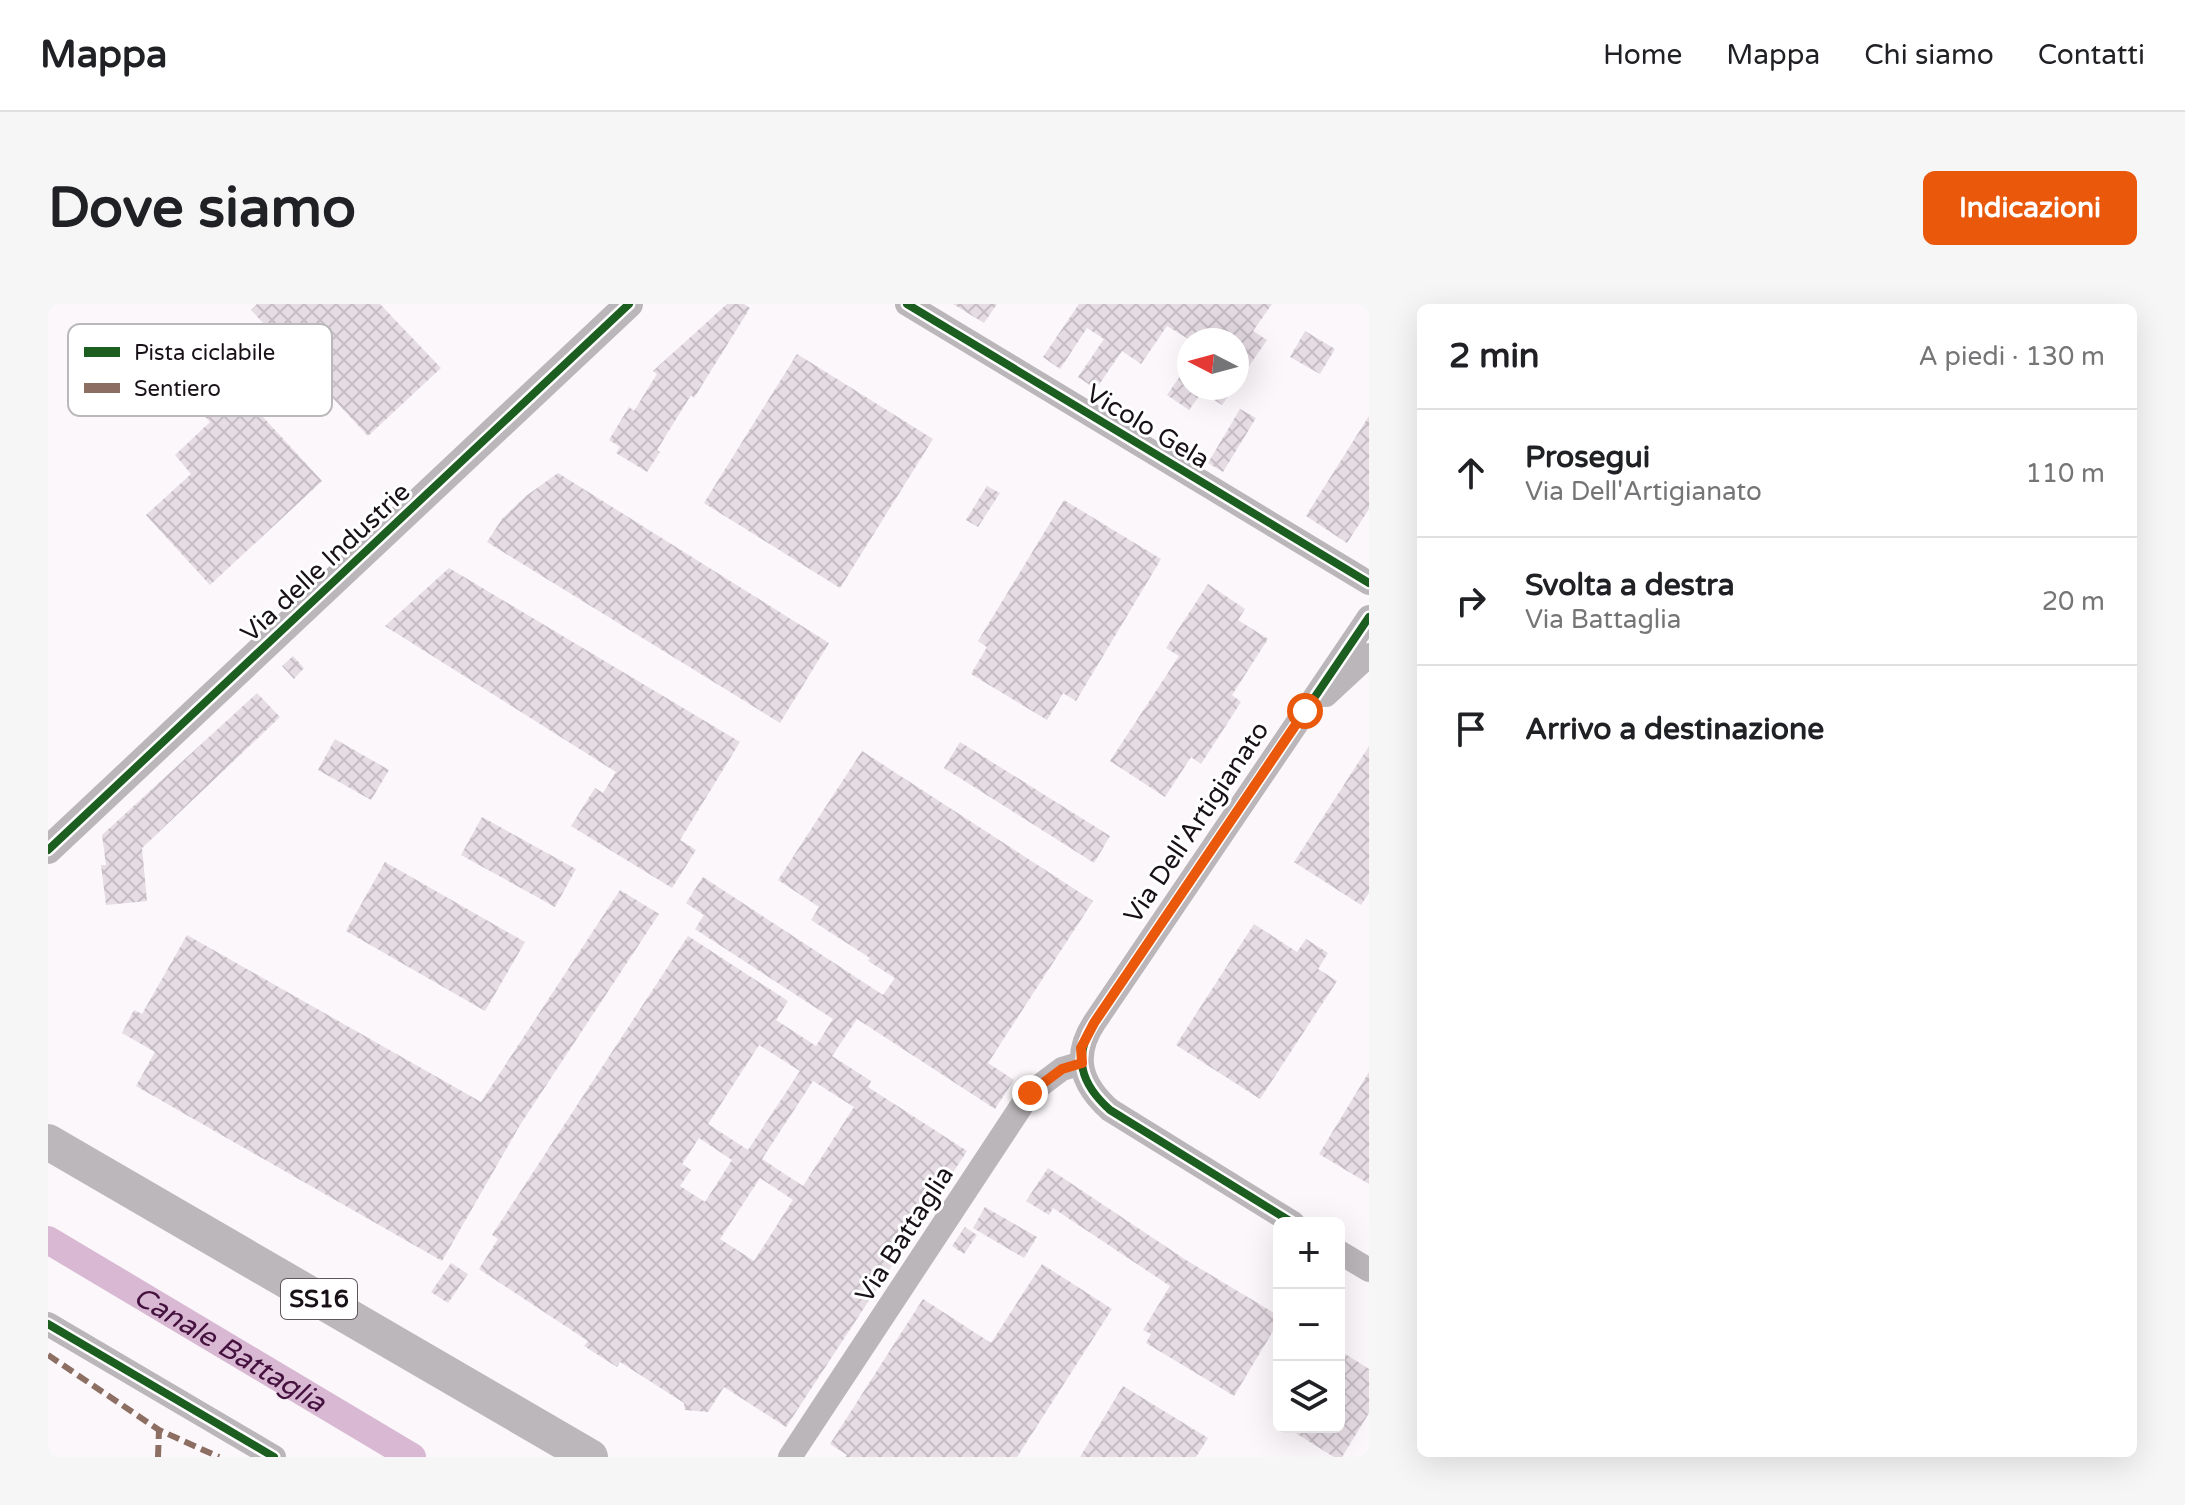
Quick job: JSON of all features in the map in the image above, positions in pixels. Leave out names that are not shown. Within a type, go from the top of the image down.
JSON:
[{"type":"main road","name":"SS16","points":[[48,1142],[590,1457]]},
{"type":"street","name":"Via delle Industrie","points":[[48,850],[629,304]]},
{"type":"street","name":"Vicolo Gela","points":[[907,304],[1369,583]]},
{"type":"street","name":"Via Dell'Artigianato","points":[[1082,1063],[1081,1048],[1094,1023],[1369,617]]},
{"type":"street","points":[[1305,711],[1343,682],[1369,655]]},
{"type":"street","points":[[1082,1063],[1084,1079],[1094,1096],[1110,1110],[1283,1217]]},
{"type":"street","name":"Via Battaglia","points":[[790,1457],[1030,1093],[1062,1069],[1082,1063]]},
{"type":"street","points":[[1345,1256],[1369,1270]]},
{"type":"street","points":[[48,1324],[274,1457]]},
{"type":"building","points":[[257,304],[380,304],[441,368],[368,436],[332,397],[332,324],[264,324],[251,310]]},
{"type":"building","points":[[727,304],[744,304],[750,308],[694,398],[691,395],[647,472],[616,453],[620,447],[609,440],[629,407],[634,411],[657,374],[653,371]]},
{"type":"building","points":[[953,304],[997,304],[984,323]]},
{"type":"building","points":[[1079,304],[1272,304],[1253,331],[1267,340],[1249,366],[1249,328],[1177,328],[1177,332],[1167,326],[1141,364],[1122,351],[1096,389],[1078,377],[1104,339],[1087,328],[1060,369],[1043,357]]},
{"type":"building","points":[[1305,331],[1335,349],[1320,374],[1290,357]]},
{"type":"building","points":[[797,354],[933,439],[840,588],[704,503]]},
{"type":"building","points":[[1177,380],[1177,400],[1196,400],[1189,410],[1167,395]]},
{"type":"building","points":[[1240,409],[1256,418],[1223,472],[1208,463]]},
{"type":"building","points":[[204,416],[262,416],[322,481],[210,585],[146,515],[191,474],[175,455],[210,422]]},
{"type":"building","points":[[1369,416],[1369,509],[1347,543],[1306,516]]},
{"type":"building","points":[[558,473],[829,643],[780,723],[487,542],[502,519],[526,496]]},
{"type":"building","points":[[987,486],[1000,493],[978,527],[966,520]]},
{"type":"building","points":[[1064,500],[1161,559],[1076,701],[1063,693],[1047,720],[971,674],[987,647],[978,641]]},
{"type":"building","points":[[449,568],[740,742],[680,840],[696,850],[672,888],[571,826],[595,788],[603,793],[616,772],[385,626]]},
{"type":"building","points":[[1208,584],[1245,609],[1238,620],[1268,639],[1232,695],[1241,702],[1201,764],[1191,757],[1165,797],[1110,761],[1179,656],[1166,648]]},
{"type":"building","points":[[293,656],[304,668],[294,679],[282,666]]},
{"type":"building","points":[[257,693],[280,717],[142,848],[147,901],[106,905],[101,865],[106,865],[102,835]]},
{"type":"building","points":[[335,739],[389,770],[371,800],[318,770]]},
{"type":"building","points":[[960,742],[1110,836],[1094,863],[944,768]]},
{"type":"building","points":[[1369,746],[1369,893],[1361,905],[1294,862]]},
{"type":"building","points":[[862,751],[1093,901],[988,1063],[1014,1080],[995,1109],[857,1019],[832,1056],[871,1081],[868,1087],[967,1151],[786,1427],[724,1387],[708,1412],[685,1410],[684,1403],[620,1362],[617,1367],[584,1346],[588,1341],[479,1269],[498,1239],[492,1235],[688,936],[788,1001],[776,1020],[816,1046],[833,1019],[695,929],[704,915],[686,903],[703,877],[883,995],[895,978],[811,920],[819,907],[778,880]],"holes":[[[759,1045],[800,1071],[748,1150],[708,1124]],[[813,1081],[854,1107],[803,1186],[762,1159]],[[699,1138],[732,1160],[705,1202],[680,1186],[691,1170],[682,1164]],[[760,1178],[793,1200],[754,1261],[720,1239]]]},
{"type":"building","points":[[482,817],[576,869],[555,907],[461,855]]},
{"type":"building","points":[[385,862],[525,942],[485,1011],[346,931]]},
{"type":"building","points":[[620,890],[659,914],[520,1125],[442,1261],[136,1086],[155,1052],[122,1033],[134,1010],[142,1014],[187,935],[481,1102]]},
{"type":"building","points":[[1254,924],[1297,952],[1306,939],[1328,953],[1318,969],[1337,981],[1260,1099],[1176,1045]]},
{"type":"building","points":[[1369,1072],[1369,1184],[1319,1154]]},
{"type":"building","points":[[1048,1168],[1186,1260],[1273,1312],[1273,1331],[1234,1396],[1146,1343],[1151,1334],[1143,1330],[1170,1286],[1053,1208],[1049,1215],[1026,1201]]},
{"type":"building","points":[[985,1207],[1037,1237],[1024,1258],[973,1228]]},
{"type":"building","points":[[965,1227],[977,1235],[964,1254],[952,1246]]},
{"type":"building","points":[[451,1263],[468,1274],[448,1303],[431,1292]]},
{"type":"building","points":[[1042,1264],[1112,1309],[1017,1457],[845,1457],[847,1455],[830,1444],[923,1299],[991,1343]]},
{"type":"building","points":[[1345,1354],[1369,1369],[1369,1413],[1342,1457],[1334,1457],[1296,1433],[1345,1433]]},
{"type":"building","points":[[1123,1386],[1208,1438],[1196,1457],[1080,1457]]},
{"type":"waterway","name":"Canale Battaglia","points":[[48,1240],[412,1457]]},
{"type":"marked path","points":[[48,1355],[159,1430],[219,1457]]},
{"type":"marked path","points":[[158,1457],[159,1430]]},
{"type":"cycle path","points":[[48,850],[629,304]]},
{"type":"cycle path","points":[[907,304],[1369,583]]},
{"type":"cycle path","points":[[1283,1217],[1110,1110],[1086,1080],[1083,1047],[1094,1023],[1369,617]]},
{"type":"cycle path","points":[[48,1324],[274,1457]]},
{"type":"route","points":[[1030,1093],[1062,1069],[1082,1063],[1081,1048],[1086,1035],[1305,711]]}]
